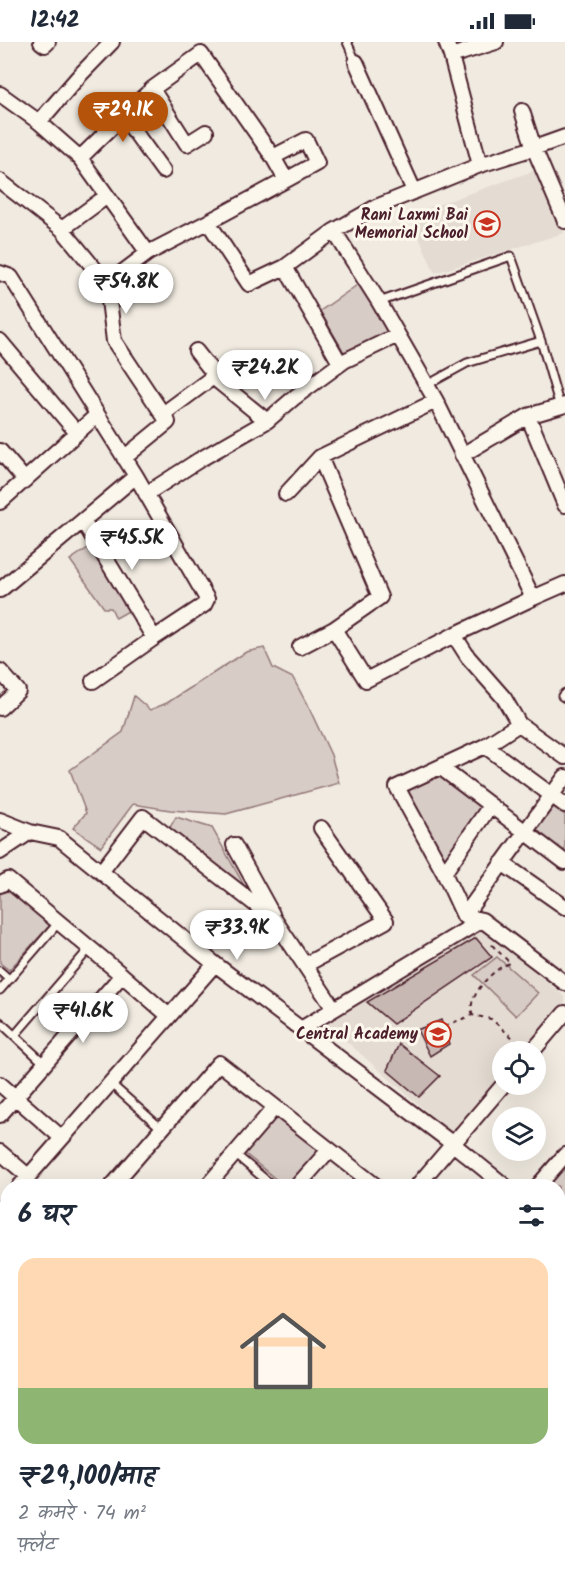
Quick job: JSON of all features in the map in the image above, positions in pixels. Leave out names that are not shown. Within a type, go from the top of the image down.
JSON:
[{"type":"street","points":[[41,42],[45,45],[48,42]]},
{"type":"street","points":[[39,122],[112,42]]},
{"type":"street","points":[[446,42],[480,165]]},
{"type":"street","points":[[451,56],[496,42]]},
{"type":"street","points":[[80,158],[152,89],[201,54],[273,157],[286,180]]},
{"type":"street","points":[[356,62],[414,191]]},
{"type":"street","points":[[152,89],[187,144],[206,132]]},
{"type":"street","points":[[0,94],[39,122],[80,158],[148,253]]},
{"type":"street","points":[[522,111],[534,148],[565,221]]},
{"type":"street","points":[[123,116],[163,171]]},
{"type":"street","points":[[208,222],[249,284],[285,267],[334,231],[376,207],[480,165],[565,137]]},
{"type":"street","points":[[107,284],[148,253],[317,163],[306,140],[273,157]]},
{"type":"street","points":[[0,181],[62,229],[107,284],[114,341],[168,422],[124,458]]},
{"type":"street","points":[[62,229],[107,196]]},
{"type":"street","points":[[334,231],[379,302],[436,401],[533,598]]},
{"type":"street","points":[[285,267],[340,363]]},
{"type":"street","points":[[0,273],[11,278],[136,476],[207,599],[204,605],[93,681]]},
{"type":"street","points":[[146,494],[267,421],[294,397],[340,363],[398,335]]},
{"type":"street","points":[[0,341],[77,433]]},
{"type":"street","points":[[196,351],[211,370],[213,377],[267,421]]},
{"type":"street","points":[[163,414],[213,377]]},
{"type":"street","points":[[286,494],[320,457],[436,401]]},
{"type":"street","points":[[462,454],[528,416],[562,406]]},
{"type":"street","points":[[0,502],[97,415]]},
{"type":"street","points":[[528,416],[565,506]]},
{"type":"street","points":[[0,451],[25,480]]},
{"type":"street","points":[[300,647],[334,629],[380,597],[320,457]]},
{"type":"street","points":[[0,590],[136,476]]},
{"type":"street","points":[[83,521],[154,638]]},
{"type":"street","points":[[334,629],[366,680],[454,635],[565,584]]},
{"type":"street","points":[[454,635],[468,657],[504,698],[519,724],[565,757]]},
{"type":"street","points":[[0,671],[18,691],[0,708]]},
{"type":"street","points":[[464,916],[444,873],[397,787],[485,746],[519,724]]},
{"type":"street","points":[[485,746],[565,805]]},
{"type":"street","points":[[440,767],[565,862]]},
{"type":"street","points":[[464,916],[565,777]]},
{"type":"street","points":[[444,873],[490,806]]},
{"type":"street","points":[[101,872],[142,817],[274,919]]},
{"type":"street","points":[[0,820],[30,832],[59,838],[215,964],[496,1179]]},
{"type":"street","points":[[305,965],[386,921],[321,828]]},
{"type":"street","points":[[1,850],[30,832]]},
{"type":"street","points":[[234,845],[274,919],[334,1009]]},
{"type":"street","points":[[502,863],[565,907]]},
{"type":"street","points":[[0,885],[8,880],[169,1016]]},
{"type":"street","points":[[464,916],[482,920],[565,983]]},
{"type":"street","points":[[301,1029],[482,920]]},
{"type":"street","points":[[26,1179],[215,964]]},
{"type":"street","points":[[0,1115],[122,975]]},
{"type":"street","points":[[538,1041],[565,1013]]},
{"type":"street","points":[[118,1179],[219,1063],[367,1179]]},
{"type":"street","points":[[0,1084],[62,1138]]},
{"type":"street","points":[[423,1179],[495,1095]]},
{"type":"street","points":[[213,1179],[275,1107]]},
{"type":"street","points":[[303,1179],[329,1150]]},
{"type":"street","points":[[0,1152],[22,1179]]},
{"type":"street","points":[[544,1179],[565,1155]]},
{"type":"lane","points":[[347,42],[356,62]]},
{"type":"lane","points":[[379,302],[511,256],[562,406]]},
{"type":"lane","points":[[427,385],[467,363],[541,341]]},
{"type":"lane","points":[[565,693],[562,696],[565,698]]},
{"type":"lane","points":[[0,990],[59,922]]},
{"type":"lane","points":[[15,1035],[90,948]]},
{"type":"lane","points":[[0,971],[9,979]]},
{"type":"lane","points":[[0,1022],[45,1064]]},
{"type":"lane","points":[[110,1083],[162,1129]]},
{"type":"lane","points":[[235,1154],[265,1179]]},
{"type":"path","points":[[472,1015],[472,1002],[481,987],[495,972],[510,963],[489,942]]},
{"type":"path","points":[[445,1026],[472,1015],[491,1019],[518,1041]]},
{"type":"shaded area","name":"Rani Laxmi Bai Memorial School","points":[[539,169],[564,233],[435,273],[409,215]]},
{"type":"shaded area","points":[[363,281],[393,334],[345,354],[320,311]]},
{"type":"shaded area","points":[[94,544],[132,609],[116,618],[111,608],[104,608],[70,560]]},
{"type":"shaded area","points":[[264,648],[273,668],[293,678],[331,755],[339,783],[226,814],[170,810],[133,804],[101,847],[73,828],[86,813],[70,770],[123,732],[134,696],[150,710],[167,703],[246,652]]},
{"type":"shaded area","points":[[439,771],[485,808],[446,864],[402,789]]},
{"type":"shaded area","points":[[550,805],[565,815],[565,857],[532,832]]},
{"type":"shaded area","points":[[176,817],[212,828],[250,896],[168,831]]},
{"type":"shaded area","points":[[6,888],[51,924],[9,970],[0,963],[0,892]]},
{"type":"shaded area","name":"Central Academy","points":[[481,926],[565,997],[565,1002],[532,1041],[492,1041],[492,1088],[452,1134],[321,1019]]},
{"type":"shaded area","points":[[497,957],[538,993],[516,1016],[474,975]]},
{"type":"shaded area","points":[[275,1113],[320,1150],[293,1179],[276,1179],[243,1152]]},
{"type":"shaded area","points":[[565,1166],[565,1179],[554,1179]]},
{"type":"building","name":"Central Academy","points":[[476,938],[492,957],[393,1024],[367,1002]]},
{"type":"building","points":[[441,1020],[449,1044],[430,1056],[417,1030]]},
{"type":"building","points":[[399,1044],[440,1076],[419,1097],[387,1070]]},
{"type":"place","name":"Rani Laxmi Bai Memorial School","points":[[487,224]]},
{"type":"place","name":"Central Academy","points":[[438,1034]]}]
